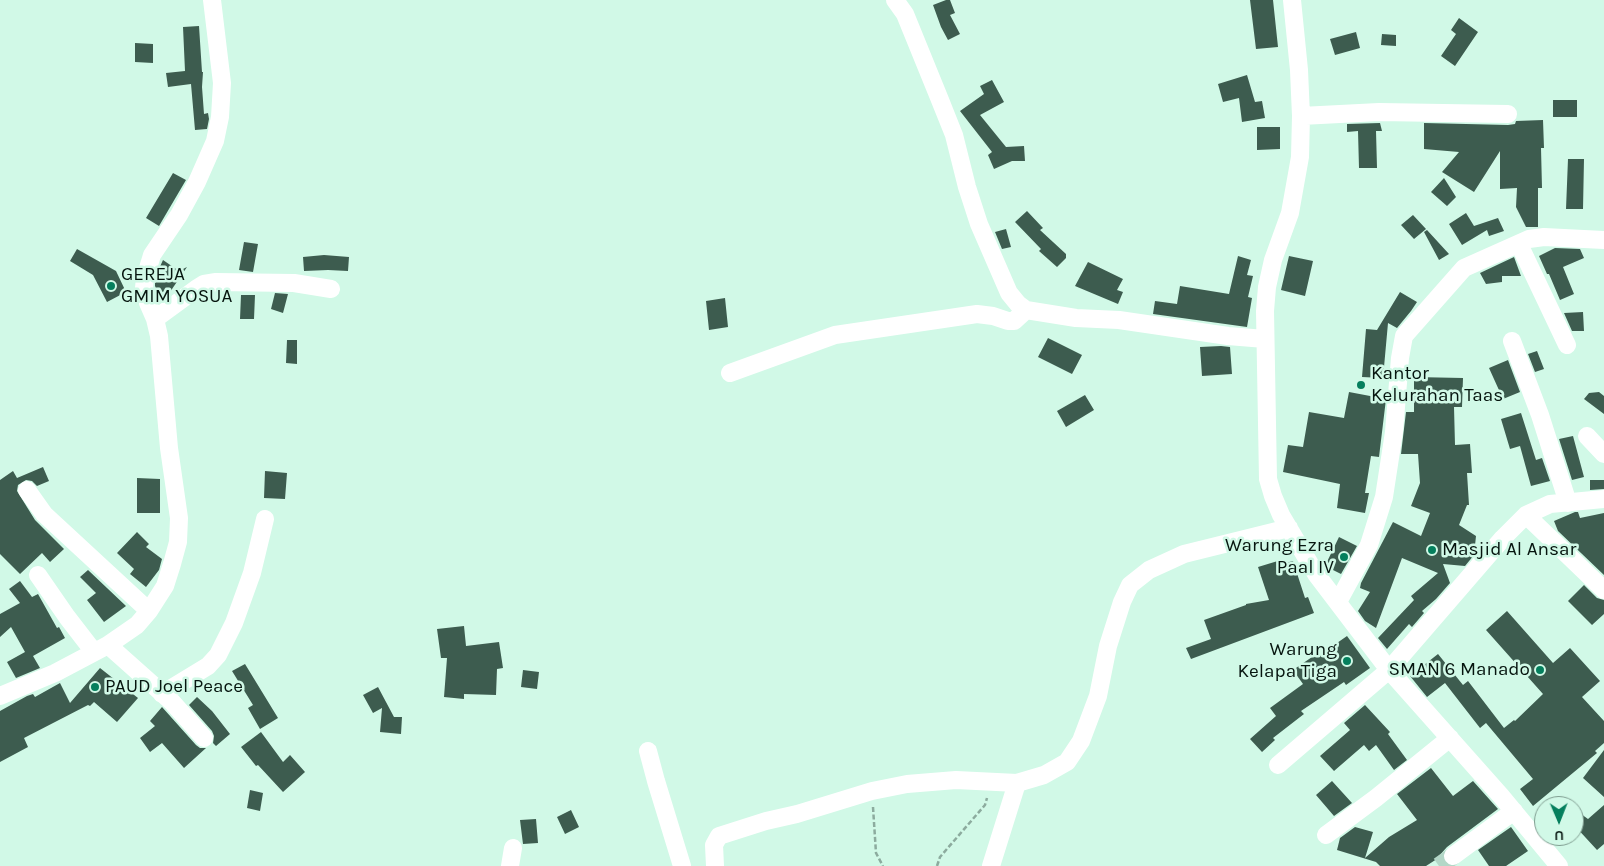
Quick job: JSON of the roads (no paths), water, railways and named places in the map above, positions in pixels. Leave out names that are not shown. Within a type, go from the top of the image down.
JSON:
[{"type":"street","points":[[0,696],[55,673],[101,649],[137,625],[149,611],[165,586],[172,564],[179,532],[179,518],[164,406],[159,336],[156,319],[148,303],[144,288],[152,255],[179,215],[197,182],[215,141],[220,117],[222,83],[212,0]]},
{"type":"street","points":[[895,0],[905,14],[954,135],[967,187],[979,224],[1009,293],[1018,304],[1026,310],[1076,318],[1119,320],[1228,336],[1265,339]]},
{"type":"street","points":[[1292,0],[1299,70],[1300,157],[1290,213],[1273,260],[1267,287],[1265,339],[1268,479],[1273,496],[1281,515],[1316,574],[1389,670],[1514,811],[1559,866]]},
{"type":"street","points":[[1301,116],[1379,112],[1508,114]]},
{"type":"street","points":[[1531,240],[1567,345]]},
{"type":"street","points":[[1338,602],[1368,545],[1384,497],[1394,432],[1400,358],[1404,336],[1464,268],[1531,240],[1604,240]]},
{"type":"street","points":[[156,319],[204,284],[216,282],[294,283],[332,289]]},
{"type":"street","points":[[730,373],[835,335],[977,314],[1008,321],[1014,320],[1026,310]]},
{"type":"street","points":[[1512,341],[1540,416],[1568,502]]},
{"type":"street","points":[[1587,436],[1604,454]]},
{"type":"street","points":[[27,490],[44,514],[149,611]]},
{"type":"street","points":[[1278,764],[1389,670],[1503,538],[1526,515],[1550,504],[1604,499]]},
{"type":"street","points":[[1526,515],[1604,590]]},
{"type":"street","points":[[162,694],[208,666],[218,655],[234,623],[252,573],[265,519]]},
{"type":"street","points":[[715,866],[714,845],[719,836],[766,820],[797,814],[872,791],[907,784],[956,780],[1017,783],[1044,775],[1067,762],[1081,741],[1098,696],[1108,646],[1122,602],[1130,584],[1149,570],[1184,554],[1218,544],[1289,528]]},
{"type":"street","points":[[38,575],[67,617],[101,649],[162,694],[189,719],[204,738]]},
{"type":"street","points":[[1326,835],[1376,798],[1450,738]]},
{"type":"street","points":[[648,751],[682,866]]},
{"type":"street","points":[[991,866],[1017,783]]},
{"type":"street","points":[[1453,856],[1514,811]]},
{"type":"street","points":[[510,866],[513,848]]},
{"type":"tunnel","points":[[1439,866],[1453,856]]},
{"type":"place","name":"GEREJA GMIM YOSUA","points":[[111,286]]},
{"type":"place","name":"Kantor Kelurahan Taas","points":[[1361,385]]},
{"type":"place","name":"Masjid Al Ansar","points":[[1432,550]]},
{"type":"place","name":"Warung Ezra Paal IV","points":[[1344,557]]},
{"type":"place","name":"Warung Kelapa Tiga","points":[[1347,661]]},
{"type":"place","name":"SMAN 6 Manado","points":[[1540,670]]},
{"type":"place","name":"PAUD Joel Peace","points":[[95,687]]}]
